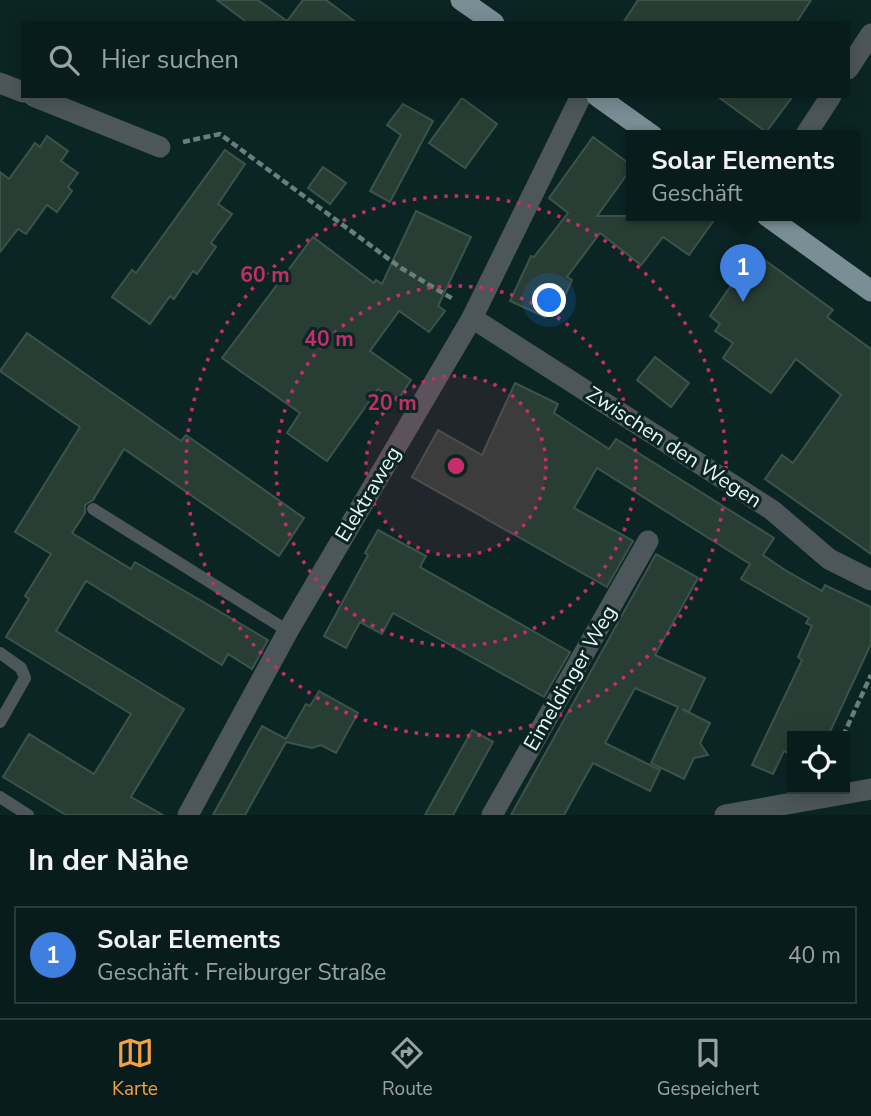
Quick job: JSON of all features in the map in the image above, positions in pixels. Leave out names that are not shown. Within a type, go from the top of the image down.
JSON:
[{"type":"main road","points":[[461,0],[491,21]]},
{"type":"main road","points":[[600,98],[645,130]]},
{"type":"main road","points":[[774,221],[871,291]]},
{"type":"street","points":[[850,66],[871,34]]},
{"type":"street","points":[[0,83],[21,91]]},
{"type":"street","points":[[38,98],[160,147]]},
{"type":"street","name":"Elektraweg","points":[[188,815],[288,631],[474,315],[580,98]]},
{"type":"street","points":[[809,130],[830,98]]},
{"type":"street","name":"Zwischen den Wegen","points":[[474,315],[772,510],[829,559],[871,580]]},
{"type":"street","name":"Eimeldinger Weg","points":[[492,815],[648,541]]},
{"type":"street","points":[[725,815],[832,806],[871,789]]},
{"type":"lane","points":[[93,509],[288,631]]},
{"type":"lane","points":[[0,653],[22,668],[24,678],[0,722]]},
{"type":"lane","points":[[0,797],[28,815]]},
{"type":"path","points":[[160,147],[220,134],[401,268],[474,315]]},
{"type":"path","points":[[845,731],[871,675]]},
{"type":"building","points":[[217,0],[258,0],[287,21],[245,21]]},
{"type":"building","points":[[303,0],[326,0],[354,21],[287,21]]},
{"type":"building","points":[[638,0],[811,0],[797,21],[624,21]]},
{"type":"building","points":[[462,98],[497,124],[465,168],[429,143]]},
{"type":"building","points":[[720,98],[792,98],[768,130],[763,130]]},
{"type":"building","points":[[403,104],[433,121],[390,202],[370,191],[401,135],[387,125]]},
{"type":"building","points":[[47,136],[68,151],[61,161],[78,173],[68,187],[72,191],[57,212],[47,205],[26,234],[18,229],[0,252],[0,172],[9,179],[35,143],[40,147]]},
{"type":"building","points":[[593,137],[626,161],[626,176],[597,216],[626,216],[626,221],[713,221],[689,255],[663,237],[641,265],[600,233],[567,277],[572,280],[561,304],[553,301],[545,317],[510,301],[531,256],[534,257],[568,213],[549,198]]},
{"type":"building","points":[[225,150],[245,164],[218,204],[232,214],[211,243],[216,247],[197,274],[193,271],[174,299],[170,296],[150,324],[112,297],[132,270],[136,273]]},
{"type":"building","points":[[323,167],[346,183],[330,204],[308,188]]},
{"type":"building","points":[[416,211],[471,237],[438,306],[445,311],[429,332],[399,311],[370,351],[411,380],[397,401],[378,389],[327,461],[287,433],[300,413],[222,358],[313,237],[374,283],[376,280],[382,284]]},
{"type":"building","points":[[754,252],[833,310],[827,317],[871,349],[871,554],[765,479],[782,455],[793,463],[841,395],[796,359],[771,393],[723,358],[733,343],[715,331],[720,324],[710,316]]},
{"type":"building","points":[[27,333],[181,441],[186,435],[304,518],[279,556],[124,449],[93,500],[85,505],[85,513],[72,533],[131,569],[135,562],[268,640],[252,669],[228,654],[222,665],[86,581],[56,631],[184,709],[131,797],[163,815],[66,815],[3,777],[29,734],[94,774],[131,714],[6,637],[29,599],[25,596],[51,554],[15,532],[80,427],[0,371]]},
{"type":"building","points":[[655,357],[689,383],[671,407],[637,380]]},
{"type":"building","points":[[515,383],[558,404],[554,413],[609,449],[616,439],[774,538],[763,555],[785,570],[822,591],[825,585],[871,607],[871,644],[830,731],[787,731],[787,752],[784,751],[773,774],[752,765],[802,660],[798,657],[812,626],[806,623],[809,618],[741,579],[750,564],[597,468],[574,508],[633,541],[607,587],[412,477],[438,430],[482,455]]},
{"type":"building","points":[[378,530],[426,556],[420,567],[570,652],[544,697],[393,613],[382,634],[360,622],[346,648],[324,636],[368,555],[365,553]]},
{"type":"building","points":[[656,554],[698,578],[655,655],[705,678],[689,712],[682,709],[710,723],[700,743],[708,755],[694,758],[684,779],[651,763],[678,707],[635,688],[605,743],[660,770],[650,791],[593,763],[564,815],[511,815]]},
{"type":"building","points":[[319,691],[358,713],[336,753],[321,745],[312,748],[286,742],[245,815],[213,815],[262,726],[286,739],[306,704],[310,706]]},
{"type":"building","points":[[472,730],[493,742],[453,815],[425,815]]},
{"type":"place","name":"Solar Elements","points":[[743,302]]}]
